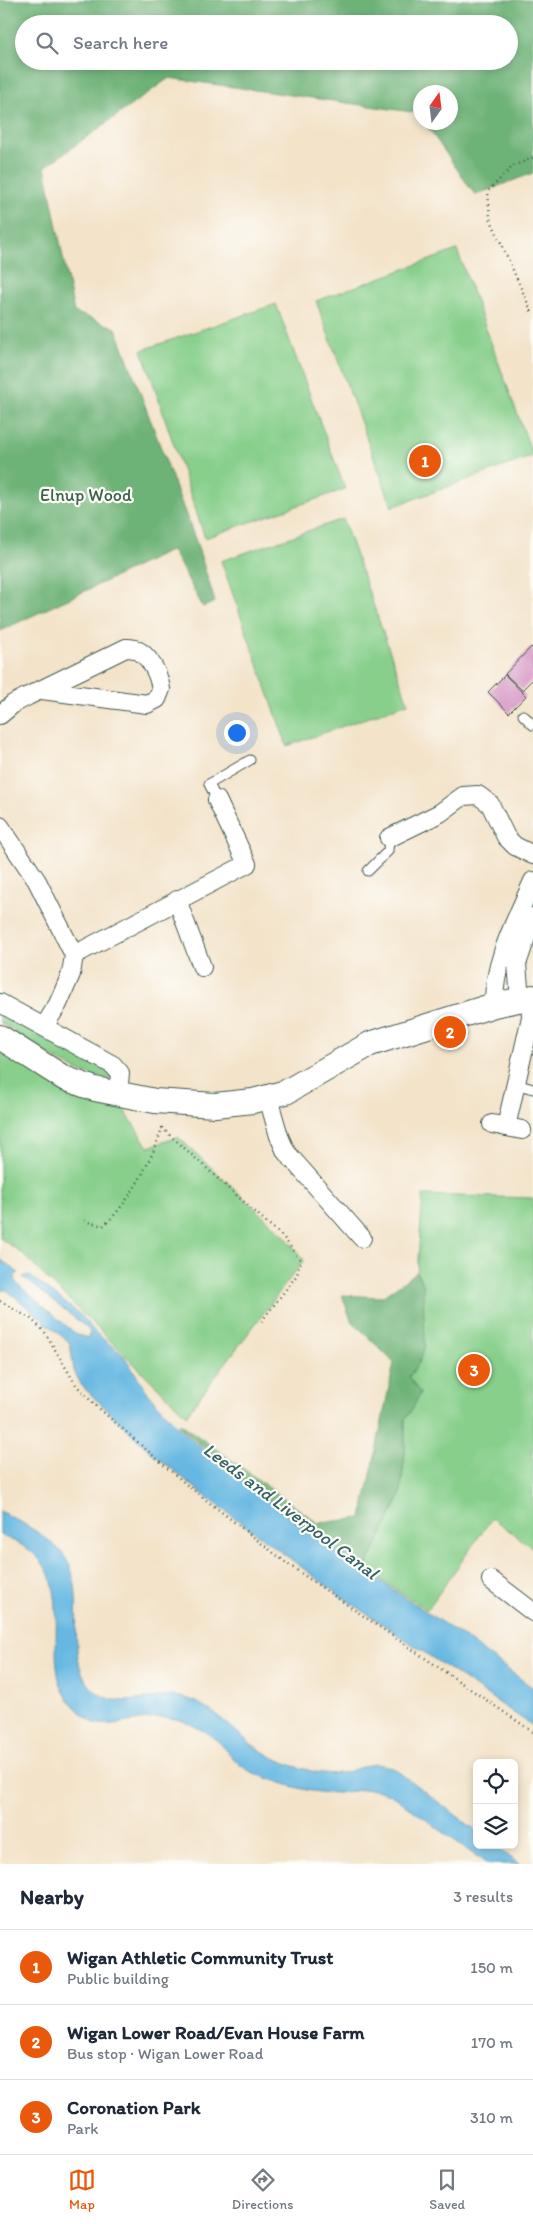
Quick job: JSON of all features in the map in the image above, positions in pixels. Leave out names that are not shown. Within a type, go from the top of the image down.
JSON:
[{"type":"main road","points":[[0,1037],[64,1078],[95,1089],[156,1101],[215,1105],[268,1098],[301,1085],[353,1052],[370,1044],[494,1005],[528,998]]},
{"type":"street","points":[[0,715],[13,704],[126,648],[146,654],[161,689],[157,699],[147,704],[42,690]]},
{"type":"street","points":[[389,838],[403,824],[440,813],[463,796],[478,796],[490,804],[506,837],[515,846],[533,855]]},
{"type":"street","points":[[74,955],[247,864],[217,800]]},
{"type":"street","points":[[0,826],[37,881],[74,955],[71,974],[58,1004],[44,1027]]},
{"type":"street","points":[[494,1005],[497,975],[511,931],[533,881]]},
{"type":"street","points":[[178,900],[202,967]]},
{"type":"street","points":[[507,1127],[531,1017],[528,998],[517,964],[533,917]]},
{"type":"street","points":[[0,1003],[117,1068],[120,1079],[118,1094]]},
{"type":"street","points":[[268,1098],[279,1136],[286,1152],[360,1229]]},
{"type":"street","points":[[491,1580],[533,1612]]},
{"type":"lane","points":[[523,715],[533,725]]},
{"type":"lane","points":[[217,800],[210,784],[250,760]]},
{"type":"lane","points":[[368,871],[388,851],[389,838]]},
{"type":"lane","points":[[516,1084],[533,1089]]},
{"type":"path","points":[[533,158],[513,166],[488,191],[490,218],[533,315]]},
{"type":"path","points":[[84,1221],[103,1226],[113,1218],[146,1168],[155,1150],[162,1128],[284,1238],[301,1261],[297,1275],[261,1322]]},
{"type":"path","points":[[0,1301],[31,1318],[44,1331],[76,1385],[95,1405],[187,1485],[289,1565],[533,1732]]},
{"type":"green space","name":"Elnup Wood","points":[[0,0],[533,0],[533,173],[475,195],[430,130],[458,130],[458,85],[413,85],[413,112],[169,78],[45,167],[74,312],[116,328],[198,547],[215,602],[203,607],[172,550],[0,631]]},
{"type":"green space","points":[[457,250],[533,456],[392,507],[316,301]]},
{"type":"green space","points":[[276,304],[345,489],[205,538],[142,350]]},
{"type":"green space","points":[[343,519],[408,703],[287,746],[221,561]]},
{"type":"green space","points":[[0,1010],[109,1071],[112,1079],[82,1072],[53,1058],[0,1022]]},
{"type":"green space","points":[[0,1046],[66,1089],[95,1101],[121,1105],[148,1147],[178,1137],[284,1235],[304,1260],[186,1415],[19,1251],[0,1238]]},
{"type":"green space","points":[[423,1195],[533,1198],[533,1548],[492,1518],[427,1610],[365,1569],[400,1497],[405,1453],[405,1419],[412,1410],[409,1377],[419,1363],[423,1284],[417,1272]]},
{"type":"green space","points":[[417,1272],[423,1284],[425,1346],[419,1363],[409,1377],[420,1393],[412,1410],[405,1419],[405,1453],[400,1497],[365,1569],[293,1519],[247,1483],[180,1427],[180,1423],[318,1523],[362,1518],[394,1363],[351,1320],[342,1295],[382,1297]]},
{"type":"water","name":"Leeds and Liverpool Canal","points":[[0,1259],[19,1273],[15,1275],[16,1283],[77,1335],[88,1338],[90,1332],[86,1327],[23,1277],[29,1275],[81,1315],[96,1333],[124,1356],[150,1396],[180,1429],[214,1459],[318,1539],[465,1638],[533,1688],[533,1726],[338,1594],[204,1495],[152,1453],[82,1386],[74,1371],[70,1343],[7,1290],[0,1290]]},
{"type":"water","points":[[0,1511],[33,1529],[49,1540],[62,1553],[71,1568],[75,1585],[78,1658],[82,1674],[91,1687],[102,1695],[113,1700],[125,1701],[173,1696],[194,1701],[212,1711],[263,1752],[278,1760],[301,1768],[329,1774],[350,1771],[375,1764],[393,1768],[473,1828],[473,1849],[499,1849],[519,1864],[487,1864],[395,1797],[376,1790],[368,1789],[339,1793],[313,1791],[290,1786],[253,1773],[239,1764],[222,1745],[210,1736],[197,1727],[183,1721],[160,1718],[116,1724],[97,1724],[91,1721],[72,1704],[60,1683],[56,1650],[55,1597],[52,1581],[45,1566],[33,1553],[22,1545],[0,1535]]},
{"type":"building","points":[[531,647],[533,649],[533,679],[522,690],[505,674]]},
{"type":"building","points":[[505,675],[526,696],[509,713],[488,692]]},
{"type":"place","name":"Wigan Athletic Community Trust","points":[[425,461]]},
{"type":"place","name":"Wigan Lower Road/Evan House Farm","points":[[450,1032]]},
{"type":"place","name":"Coronation Park","points":[[474,1370]]}]
